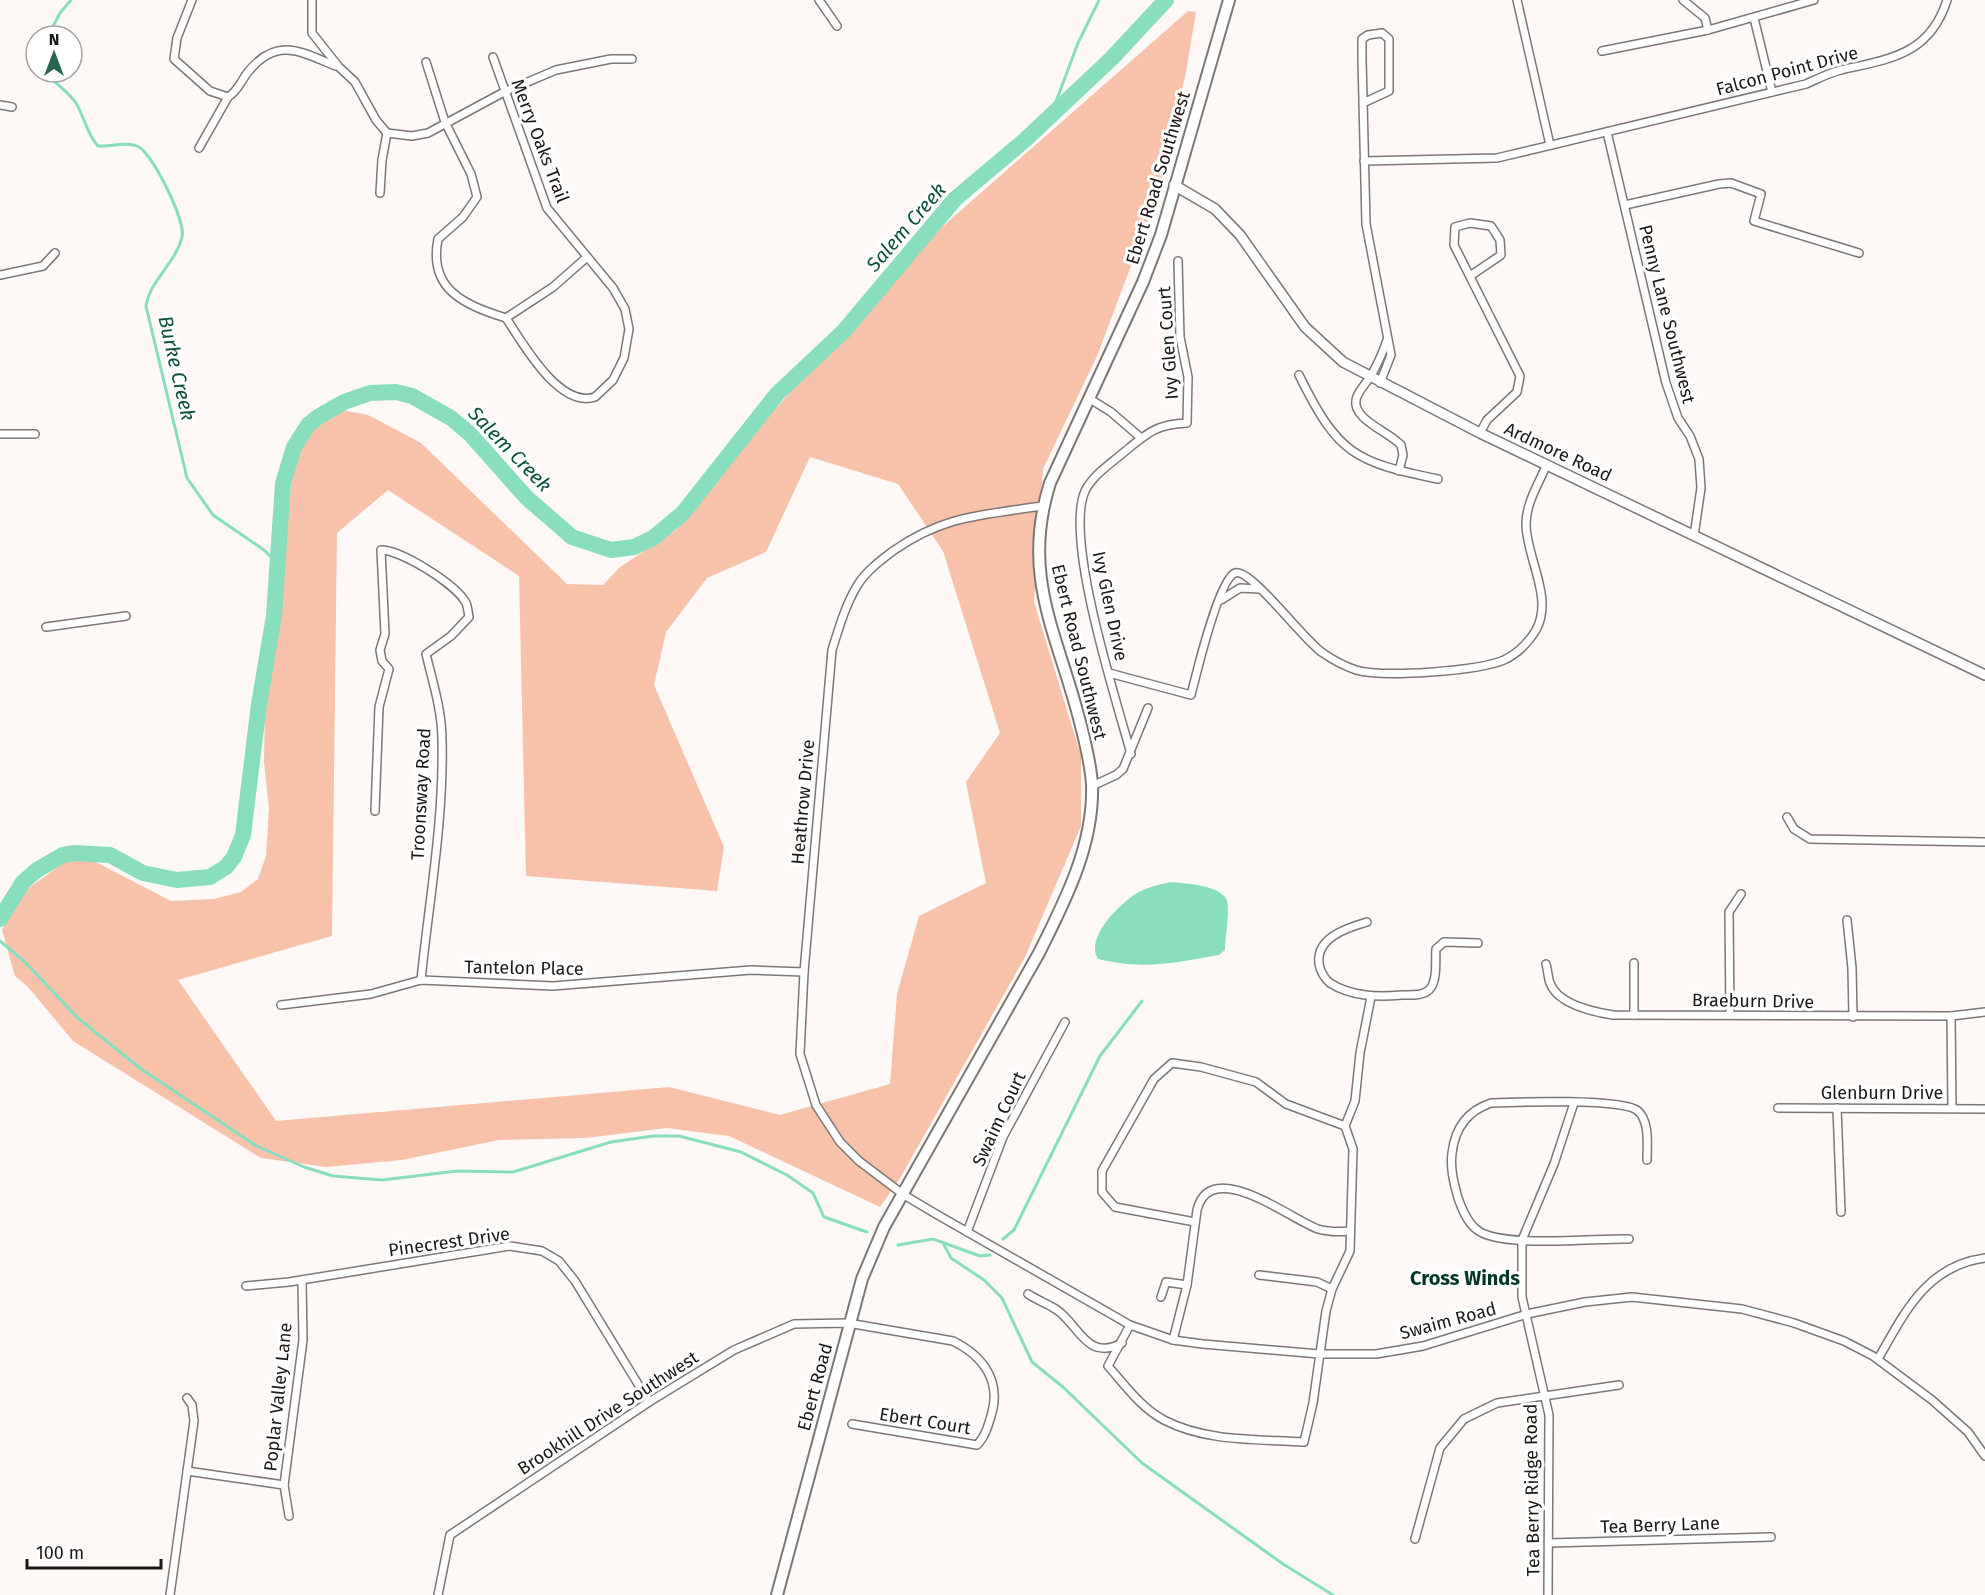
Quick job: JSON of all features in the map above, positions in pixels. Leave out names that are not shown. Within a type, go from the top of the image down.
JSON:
[{"type":"main road","name":"Ebert Road Southwest","points":[[904,1195],[1061,909],[1081,856],[1092,786],[1089,760],[1078,713],[1040,584],[1037,552],[1042,506],[1050,483],[1143,282],[1161,235],[1229,0]]},
{"type":"main road","name":"Ebert Road","points":[[777,1595],[848,1323],[862,1279],[884,1227],[904,1195]]},
{"type":"street","points":[[192,0],[177,38],[174,60],[210,91],[228,97]]},
{"type":"street","points":[[312,0],[312,33],[339,67],[355,82],[376,120],[387,133],[412,136],[428,133],[504,92],[556,70],[610,59],[632,59]]},
{"type":"street","points":[[819,0],[837,26]]},
{"type":"street","points":[[1517,0],[1550,145]]},
{"type":"street","points":[[1683,0],[1705,18],[1708,30]]},
{"type":"street","points":[[1602,51],[1708,30],[1814,0]]},
{"type":"street","name":"Falcon Point Drive","points":[[1364,161],[1497,158],[1806,84],[1838,71],[1884,62],[1906,54],[1938,22],[1947,0]]},
{"type":"street","points":[[1754,18],[1772,92]]},
{"type":"street","points":[[1363,103],[1389,91],[1389,39],[1382,33],[1368,35],[1362,39],[1363,103],[1364,161],[1366,224],[1391,355],[1380,383]]},
{"type":"street","points":[[199,148],[228,97],[235,93],[259,60],[281,49],[304,53],[339,67]]},
{"type":"street","name":"Merry Oaks Trail","points":[[493,57],[547,208],[617,293],[628,321],[628,342],[618,373],[595,397],[579,397],[551,380],[506,318]]},
{"type":"street","points":[[426,62],[445,122],[471,174],[477,197],[463,217],[438,239],[436,251],[438,271],[457,298],[482,311],[506,318],[553,287],[586,258]]},
{"type":"street","points":[[0,105],[12,107]]},
{"type":"street","name":"Penny Lane Southwest","points":[[1607,132],[1666,383],[1678,418],[1690,436],[1699,459],[1701,488],[1694,536]]},
{"type":"street","points":[[380,193],[387,133]]},
{"type":"street","points":[[1625,205],[1731,183],[1761,194],[1754,221],[1859,253]]},
{"type":"street","name":"Ardmore Road","points":[[1174,185],[1215,209],[1240,235],[1305,327],[1324,348],[1370,378],[1985,675]]},
{"type":"street","points":[[1470,276],[1501,255],[1500,240],[1491,226],[1470,223],[1455,227],[1454,245],[1520,376],[1517,392],[1488,420],[1480,433]]},
{"type":"street","points":[[0,275],[43,266],[56,253]]},
{"type":"street","name":"Ivy Glen Court","points":[[1178,261],[1180,337],[1188,377],[1187,423]]},
{"type":"street","points":[[1387,340],[1370,378],[1358,390],[1355,403],[1358,412],[1366,420],[1401,445],[1403,455],[1399,471]]},
{"type":"street","points":[[1299,375],[1312,401],[1337,438],[1353,453],[1371,463],[1438,479]]},
{"type":"street","points":[[1090,399],[1111,412],[1141,438]]},
{"type":"street","name":"Ivy Glen Drive","points":[[1131,754],[1081,561],[1082,506],[1091,481],[1152,429],[1170,423],[1187,423]]},
{"type":"street","points":[[0,434],[35,434]]},
{"type":"street","points":[[1109,673],[1191,695],[1212,617],[1221,600],[1222,591],[1235,573],[1246,574],[1304,639],[1321,652],[1356,670],[1376,674],[1425,673],[1501,661],[1527,644],[1538,627],[1542,608],[1540,587],[1527,542],[1526,520],[1530,503],[1547,464]]},
{"type":"street","name":"Heathrow Drive","points":[[936,1214],[904,1195],[860,1161],[840,1142],[816,1105],[800,1054],[804,972],[831,650],[843,615],[858,584],[881,559],[910,538],[940,523],[1042,506]]},
{"type":"street","name":"Troonsway Road","points":[[375,811],[379,706],[389,669],[382,661],[380,650],[385,634],[381,550],[391,550],[437,575],[466,603],[469,617],[451,636],[426,654],[439,708],[442,739],[439,810],[421,980]]},
{"type":"street","points":[[1221,600],[1240,588],[1254,587],[1262,590]]},
{"type":"street","points":[[46,627],[126,616]]},
{"type":"street","points":[[1092,786],[1116,775],[1131,754],[1148,708]]},
{"type":"street","points":[[1787,817],[1794,829],[1810,839],[1985,843]]},
{"type":"street","points":[[1730,1015],[1729,912],[1742,894]]},
{"type":"street","points":[[1847,920],[1852,968],[1853,1017]]},
{"type":"street","points":[[1367,922],[1345,928],[1328,939],[1321,950],[1319,964],[1322,975],[1331,984],[1371,997],[1422,994],[1430,989],[1435,976],[1436,949],[1444,942],[1478,943]]},
{"type":"street","points":[[1634,963],[1634,1015]]},
{"type":"street","name":"Braeburn Drive","points":[[1546,964],[1551,986],[1567,1000],[1591,1011],[1634,1015],[1853,1017],[1951,1016],[1985,1012]]},
{"type":"street","name":"Tantelon Place","points":[[282,1005],[371,994],[421,980],[553,986],[751,970],[804,972]]},
{"type":"street","points":[[1130,1325],[1108,1366],[1139,1402],[1163,1420],[1207,1435],[1304,1442],[1326,1311],[1332,1289],[1350,1251],[1353,1149],[1345,1126],[1355,1101],[1360,1053],[1371,997]]},
{"type":"street","points":[[1951,1016],[1952,1108]]},
{"type":"street","name":"Swaim Court","points":[[967,1232],[1003,1137],[1065,1022]]},
{"type":"street","points":[[1195,1222],[1115,1207],[1106,1199],[1101,1184],[1102,1171],[1118,1139],[1154,1079],[1169,1065],[1181,1063],[1256,1082],[1286,1104],[1345,1126]]},
{"type":"street","points":[[1629,1239],[1500,1240],[1477,1230],[1467,1218],[1456,1191],[1451,1166],[1454,1141],[1463,1120],[1476,1108],[1483,1106],[1507,1102],[1630,1107],[1639,1112],[1646,1124],[1647,1160]]},
{"type":"street","points":[[1522,1240],[1554,1164],[1574,1103]]},
{"type":"street","name":"Glenburn Drive","points":[[1778,1108],[1985,1109]]},
{"type":"street","points":[[1837,1108],[1841,1212]]},
{"type":"street","points":[[1173,1340],[1187,1285],[1200,1198],[1206,1193],[1222,1189],[1250,1194],[1319,1229],[1350,1231]]},
{"type":"street","name":"Swaim Road","points":[[936,1214],[1130,1325],[1173,1340],[1319,1354],[1376,1354],[1423,1346],[1527,1314],[1585,1302],[1632,1297],[1690,1301],[1742,1309],[1794,1323],[1844,1341],[1878,1359],[1932,1400],[1968,1432],[1985,1456]]},
{"type":"street","name":"Tea Berry Ridge Road","points":[[1522,1240],[1522,1297],[1549,1415],[1548,1595]]},
{"type":"street","name":"Pinecrest Drive","points":[[246,1286],[302,1281],[510,1246],[542,1251],[559,1261],[575,1281],[650,1402]]},
{"type":"street","points":[[1878,1359],[1898,1325],[1928,1284],[1942,1271],[1985,1258]]},
{"type":"street","points":[[1259,1275],[1317,1282],[1332,1289]]},
{"type":"street","name":"Poplar Valley Lane","points":[[289,1516],[284,1485],[303,1340],[302,1281]]},
{"type":"street","points":[[1161,1297],[1166,1282],[1187,1285]]},
{"type":"street","points":[[1028,1294],[1059,1311],[1082,1339],[1095,1347],[1114,1347],[1122,1343]]},
{"type":"street","name":"Brookhill Drive Southwest","points":[[438,1595],[450,1535],[650,1402],[734,1350],[794,1324],[848,1323]]},
{"type":"street","name":"Ebert Court","points":[[848,1323],[952,1341],[966,1348],[986,1366],[994,1384],[995,1404],[987,1428],[977,1445],[852,1425]]},
{"type":"street","points":[[1415,1539],[1432,1470],[1440,1448],[1464,1419],[1482,1408],[1497,1403],[1619,1385]]},
{"type":"street","points":[[170,1595],[194,1421],[192,1405],[187,1398]]},
{"type":"street","points":[[187,1471],[284,1485]]},
{"type":"street","name":"Tea Berry Lane","points":[[1549,1543],[1771,1538]]},
{"type":"shaded area","points":[[1188,11],[1196,12],[1186,72],[1160,189],[1097,356],[1043,469],[1034,602],[1081,756],[1081,826],[1025,957],[899,1180],[880,1207],[729,1136],[667,1128],[586,1138],[499,1140],[402,1160],[326,1167],[261,1158],[73,1041],[28,987],[15,976],[2,930],[26,890],[65,862],[90,859],[171,901],[214,899],[241,892],[258,879],[266,856],[269,808],[264,762],[265,707],[277,626],[291,485],[299,449],[315,424],[342,410],[368,415],[421,443],[567,584],[603,585],[620,567],[675,531],[717,483],[748,439],[933,235]],"holes":[[[810,457],[898,484],[943,551],[1000,733],[966,782],[986,883],[919,916],[897,994],[890,1084],[780,1115],[669,1087],[276,1121],[178,980],[332,936],[337,533],[388,490],[519,576],[526,876],[717,891],[724,847],[654,685],[666,632],[707,578],[766,552]]]},
{"type":"shaded area","points":[[1170,882],[1211,888],[1224,896],[1228,912],[1225,950],[1219,955],[1187,961],[1144,965],[1098,959],[1095,951],[1099,932],[1112,915],[1138,893]]},
{"type":"waterway","name":"Burke Creek","points":[[54,24],[71,0]]},
{"type":"waterway","points":[[1051,115],[1078,43],[1099,0]]},
{"type":"waterway","name":"Salem Creek","points":[[0,919],[23,882],[37,870],[63,855],[75,853],[110,855],[143,873],[177,880],[210,877],[226,867],[234,857],[243,835],[259,704],[274,616],[283,483],[294,447],[308,425],[318,417],[344,402],[370,393],[396,392],[412,396],[451,418],[470,434],[527,498],[572,537],[611,550],[634,547],[653,538],[683,513],[777,394],[844,331],[955,199],[1025,140],[1111,59],[1166,0]]},
{"type":"waterway","name":"Burke Creek","points":[[57,84],[76,103],[98,146],[135,145],[145,153],[160,175],[174,204],[182,229],[182,237],[174,255],[152,288],[146,306],[187,478],[213,515],[264,550],[278,564]]},
{"type":"waterway","points":[[0,941],[24,961],[78,1018],[141,1069],[255,1145],[304,1167],[333,1176],[382,1180],[457,1171],[513,1172],[611,1142],[653,1136],[679,1136],[741,1152],[787,1175],[813,1193],[824,1217],[867,1232]]},
{"type":"waterway","points":[[1003,1239],[1014,1230],[1100,1056],[1142,1001]]},
{"type":"waterway","points":[[898,1245],[933,1239],[980,1256],[990,1255]]},
{"type":"waterway","points":[[944,1245],[951,1258],[984,1280],[1002,1298],[1032,1362],[1063,1387],[1142,1463],[1283,1564],[1333,1595]]},
{"type":"district","name":"Cross Winds","points":[[1465,1278]]}]
